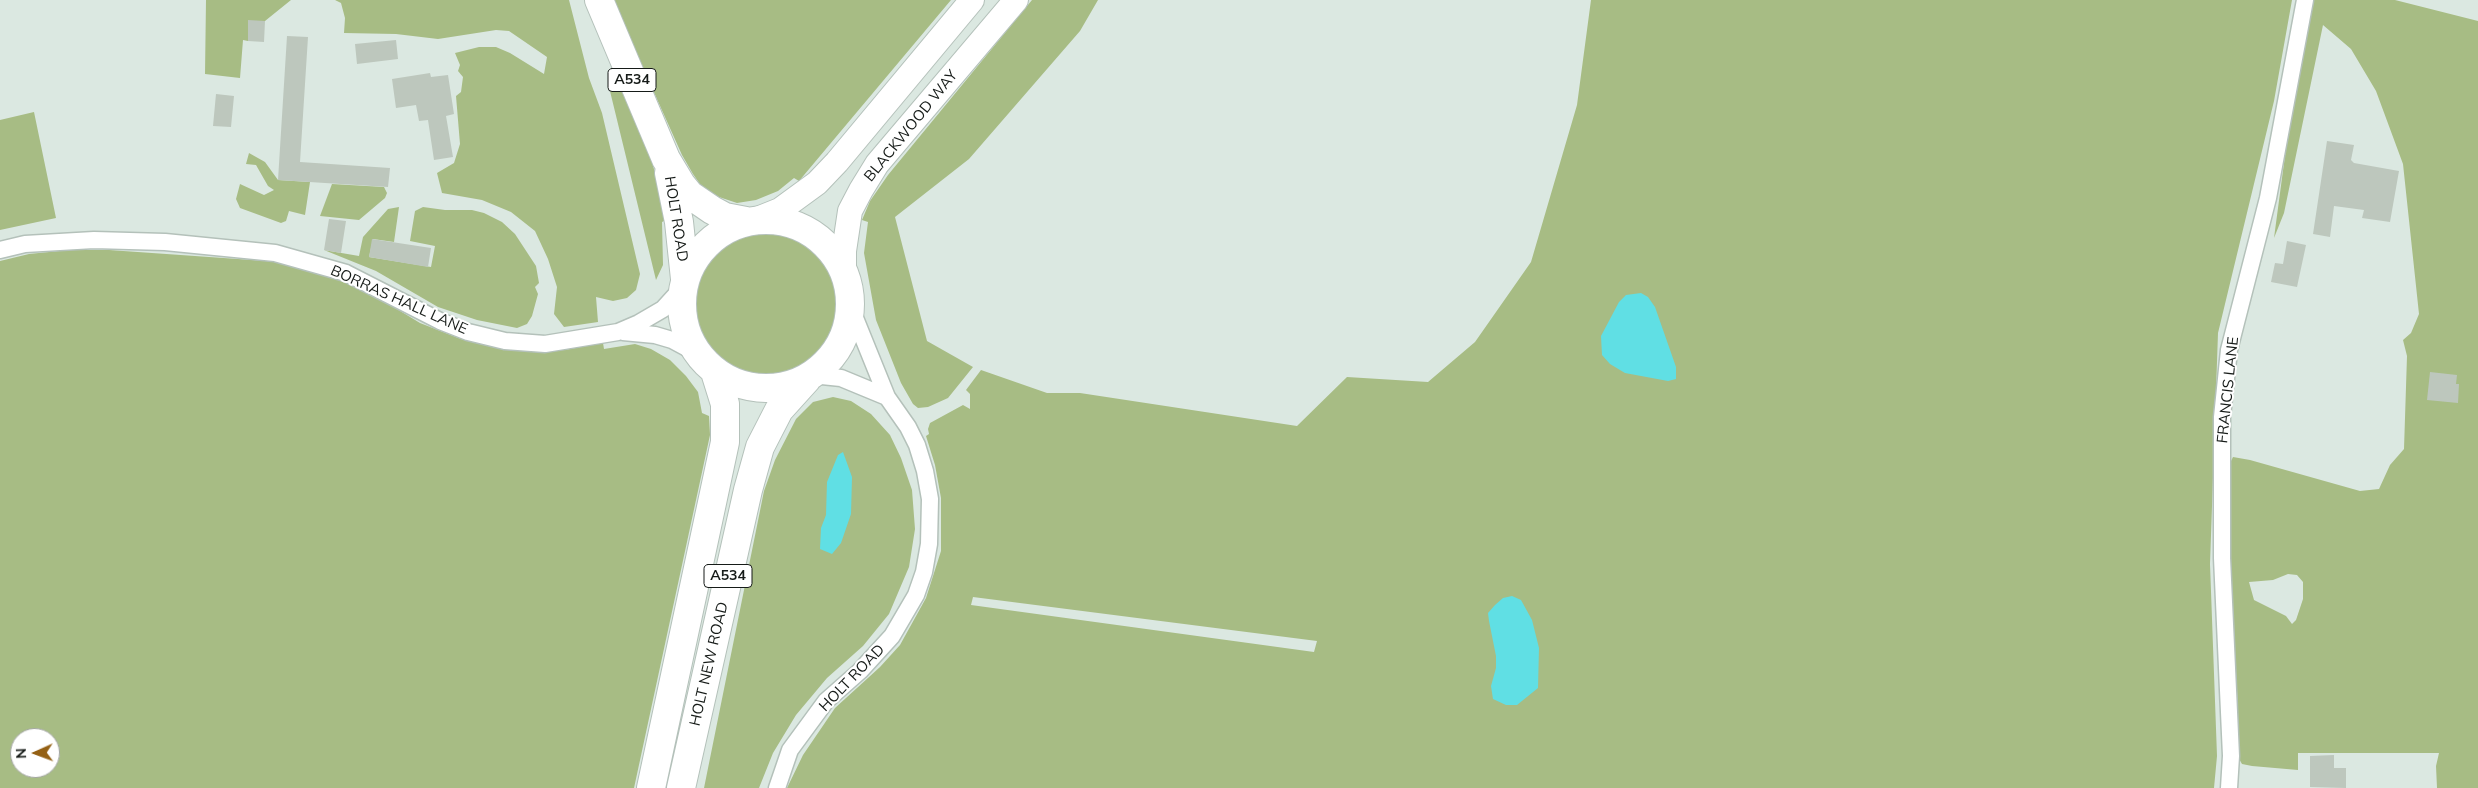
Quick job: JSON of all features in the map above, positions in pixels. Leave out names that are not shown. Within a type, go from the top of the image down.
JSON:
[{"type":"highway","name":"HOLT ROAD","points":[[599,0],[666,160],[681,184],[700,203],[725,216],[750,221]]},
{"type":"highway","name":"HOLT ROAD","points":[[666,160],[680,222],[684,283]]},
{"type":"highway","points":[[777,220],[793,224],[812,233],[830,248],[844,270],[850,290],[851,308],[844,336],[836,353],[810,377],[785,387],[761,389],[738,384],[707,363],[686,331],[681,306],[684,283],[693,260],[718,234],[750,221],[777,220]]},
{"type":"highway","name":"HOLT NEW ROAD","points":[[652,788],[724,442],[725,408],[707,363]]},
{"type":"highway","name":"HOLT NEW ROAD","points":[[681,788],[748,490],[760,447],[779,410],[810,377]]},
{"type":"street","points":[[750,221],[780,210],[817,183],[837,162],[972,0]]},
{"type":"street","name":"BLACKWOOD WAY","points":[[844,270],[844,251],[850,211],[877,164],[1016,0]]},
{"type":"street","name":"FRANCIS LANE","points":[[2229,788],[2231,756],[2222,558],[2222,417],[2229,350],[2268,198],[2305,0]]},
{"type":"street","name":"BORRAS HALL LANE","points":[[0,250],[25,244],[94,240],[165,242],[275,253],[346,273],[440,321],[468,332],[505,341],[545,344],[562,343],[618,332],[654,315],[673,299],[684,283]]},
{"type":"street","name":"HOLT ROAD","points":[[777,788],[790,750],[826,701],[860,671],[892,636],[916,595],[924,572],[929,544],[930,499],[925,471],[917,445],[908,427],[887,397],[851,308]]},
{"type":"street","name":"BORRAS HALL LANE","points":[[618,332],[655,335],[672,340],[707,363]]},
{"type":"street","points":[[810,377],[841,378],[887,397]]},
{"type":"green space","points":[[206,0],[291,0],[265,21],[248,21],[248,41],[243,40],[240,78],[205,74]]},
{"type":"green space","points":[[335,0],[569,0],[589,78],[602,113],[640,274],[636,290],[627,298],[613,301],[596,297],[598,322],[564,327],[554,314],[557,287],[548,259],[535,231],[511,212],[482,200],[442,193],[437,173],[454,163],[460,144],[456,96],[461,92],[463,77],[458,71],[460,65],[455,53],[479,47],[496,47],[510,53],[544,74],[547,57],[509,31],[496,30],[438,39],[396,34],[344,33],[345,18],[341,3]]},
{"type":"green space","points":[[609,0],[951,0],[799,181],[794,178],[778,191],[756,200],[737,203],[719,197],[702,187],[693,174],[682,155],[645,73],[637,70]]},
{"type":"green space","points":[[1032,0],[1098,0],[1080,31],[969,159],[895,217],[927,341],[973,367],[948,398],[928,407],[918,408],[913,404],[901,383],[876,320],[864,253],[868,222],[862,220],[870,201],[888,175]]},
{"type":"green space","points":[[1591,0],[2292,0],[2274,101],[2218,333],[2210,564],[2217,756],[2214,788],[787,788],[803,755],[835,708],[880,667],[900,645],[926,598],[941,551],[941,498],[935,465],[926,436],[929,434],[930,423],[963,405],[970,409],[970,394],[966,390],[981,370],[1047,393],[1080,393],[1297,426],[1347,377],[1428,382],[1475,342],[1531,262],[1577,105]],"holes":[[[973,597],[1317,641],[1314,652],[971,605]]]},
{"type":"green space","points":[[2310,0],[2395,0],[2478,21],[2478,788],[2437,788],[2436,766],[2439,753],[2298,753],[2298,770],[2242,764],[2238,757],[2238,708],[2228,546],[2230,463],[2233,457],[2360,491],[2379,489],[2390,465],[2404,449],[2407,356],[2403,340],[2411,333],[2419,314],[2403,164],[2376,91],[2351,49],[2323,25],[2284,213],[2274,238],[2290,118]],"holes":[[[2288,574],[2297,575],[2303,582],[2303,599],[2296,620],[2292,624],[2286,616],[2254,600],[2249,582],[2273,580]]]},
{"type":"green space","points":[[609,87],[622,92],[650,155],[668,219],[662,222],[663,265],[656,280]]},
{"type":"green space","points":[[34,112],[56,218],[0,230],[0,120]]},
{"type":"green space","points":[[249,153],[265,162],[278,180],[310,182],[305,215],[289,211],[286,221],[281,223],[240,208],[236,199],[240,184],[264,195],[274,190],[268,186],[256,165],[246,164]]},
{"type":"green space","points":[[332,184],[384,187],[387,193],[385,198],[359,220],[320,216]]},
{"type":"green space","points":[[399,207],[394,242],[373,239],[369,257],[431,267],[435,246],[410,241],[415,211],[423,207],[445,210],[472,210],[484,213],[502,222],[515,234],[536,266],[539,283],[535,287],[538,294],[532,316],[527,324],[517,328],[477,320],[438,307],[376,271],[324,250],[359,256],[363,237],[388,209]]},
{"type":"green space","points":[[767,233],[781,234],[794,238],[818,253],[833,277],[837,290],[837,318],[833,331],[818,355],[794,370],[781,374],[767,375],[753,374],[740,370],[716,355],[701,331],[697,318],[696,304],[697,290],[701,277],[716,253],[740,238],[753,234]]},
{"type":"green space","points":[[69,250],[109,250],[295,263],[346,278],[420,323],[461,339],[497,347],[532,351],[564,350],[603,343],[604,349],[635,344],[651,349],[670,360],[686,376],[698,392],[702,413],[709,416],[710,435],[634,788],[0,788],[0,261],[29,254]]},
{"type":"green space","points":[[833,397],[851,401],[871,414],[890,435],[901,458],[912,490],[915,529],[909,567],[889,614],[863,646],[827,678],[796,715],[773,753],[759,788],[704,788],[764,491],[775,460],[796,419],[813,402]]},
{"type":"water","points":[[1641,293],[1648,297],[1655,307],[1676,367],[1676,379],[1668,381],[1625,373],[1610,364],[1602,355],[1601,336],[1619,302],[1626,295]]},
{"type":"water","points":[[843,452],[852,477],[851,514],[841,543],[832,554],[820,549],[821,528],[826,515],[827,482],[838,455]]},
{"type":"water","points":[[1512,596],[1521,600],[1532,620],[1539,648],[1538,688],[1517,705],[1506,705],[1493,699],[1491,686],[1496,668],[1496,656],[1488,613],[1503,598]]},
{"type":"building","points":[[248,20],[265,21],[264,42],[248,41]]},
{"type":"building","points":[[287,36],[308,37],[300,162],[390,168],[388,187],[278,180]]},
{"type":"building","points":[[396,40],[398,59],[357,64],[355,44]]},
{"type":"building","points":[[430,73],[431,77],[448,75],[454,114],[446,116],[453,157],[434,160],[428,120],[419,121],[416,105],[396,108],[392,79]]},
{"type":"building","points":[[216,94],[234,96],[231,127],[213,126]]},
{"type":"building","points":[[2327,141],[2354,145],[2351,160],[2354,163],[2399,171],[2390,222],[2362,218],[2364,210],[2334,206],[2330,237],[2313,234]]},
{"type":"building","points":[[329,219],[346,221],[341,253],[324,250]]},
{"type":"building","points":[[372,239],[431,248],[428,267],[369,257]]},
{"type":"building","points":[[2287,241],[2306,245],[2297,287],[2271,282],[2275,263],[2283,264]]},
{"type":"building","points":[[2430,372],[2457,375],[2456,384],[2459,384],[2458,403],[2427,400]]},
{"type":"building","points":[[2334,755],[2334,768],[2346,768],[2346,788],[2310,787],[2310,756]]}]
